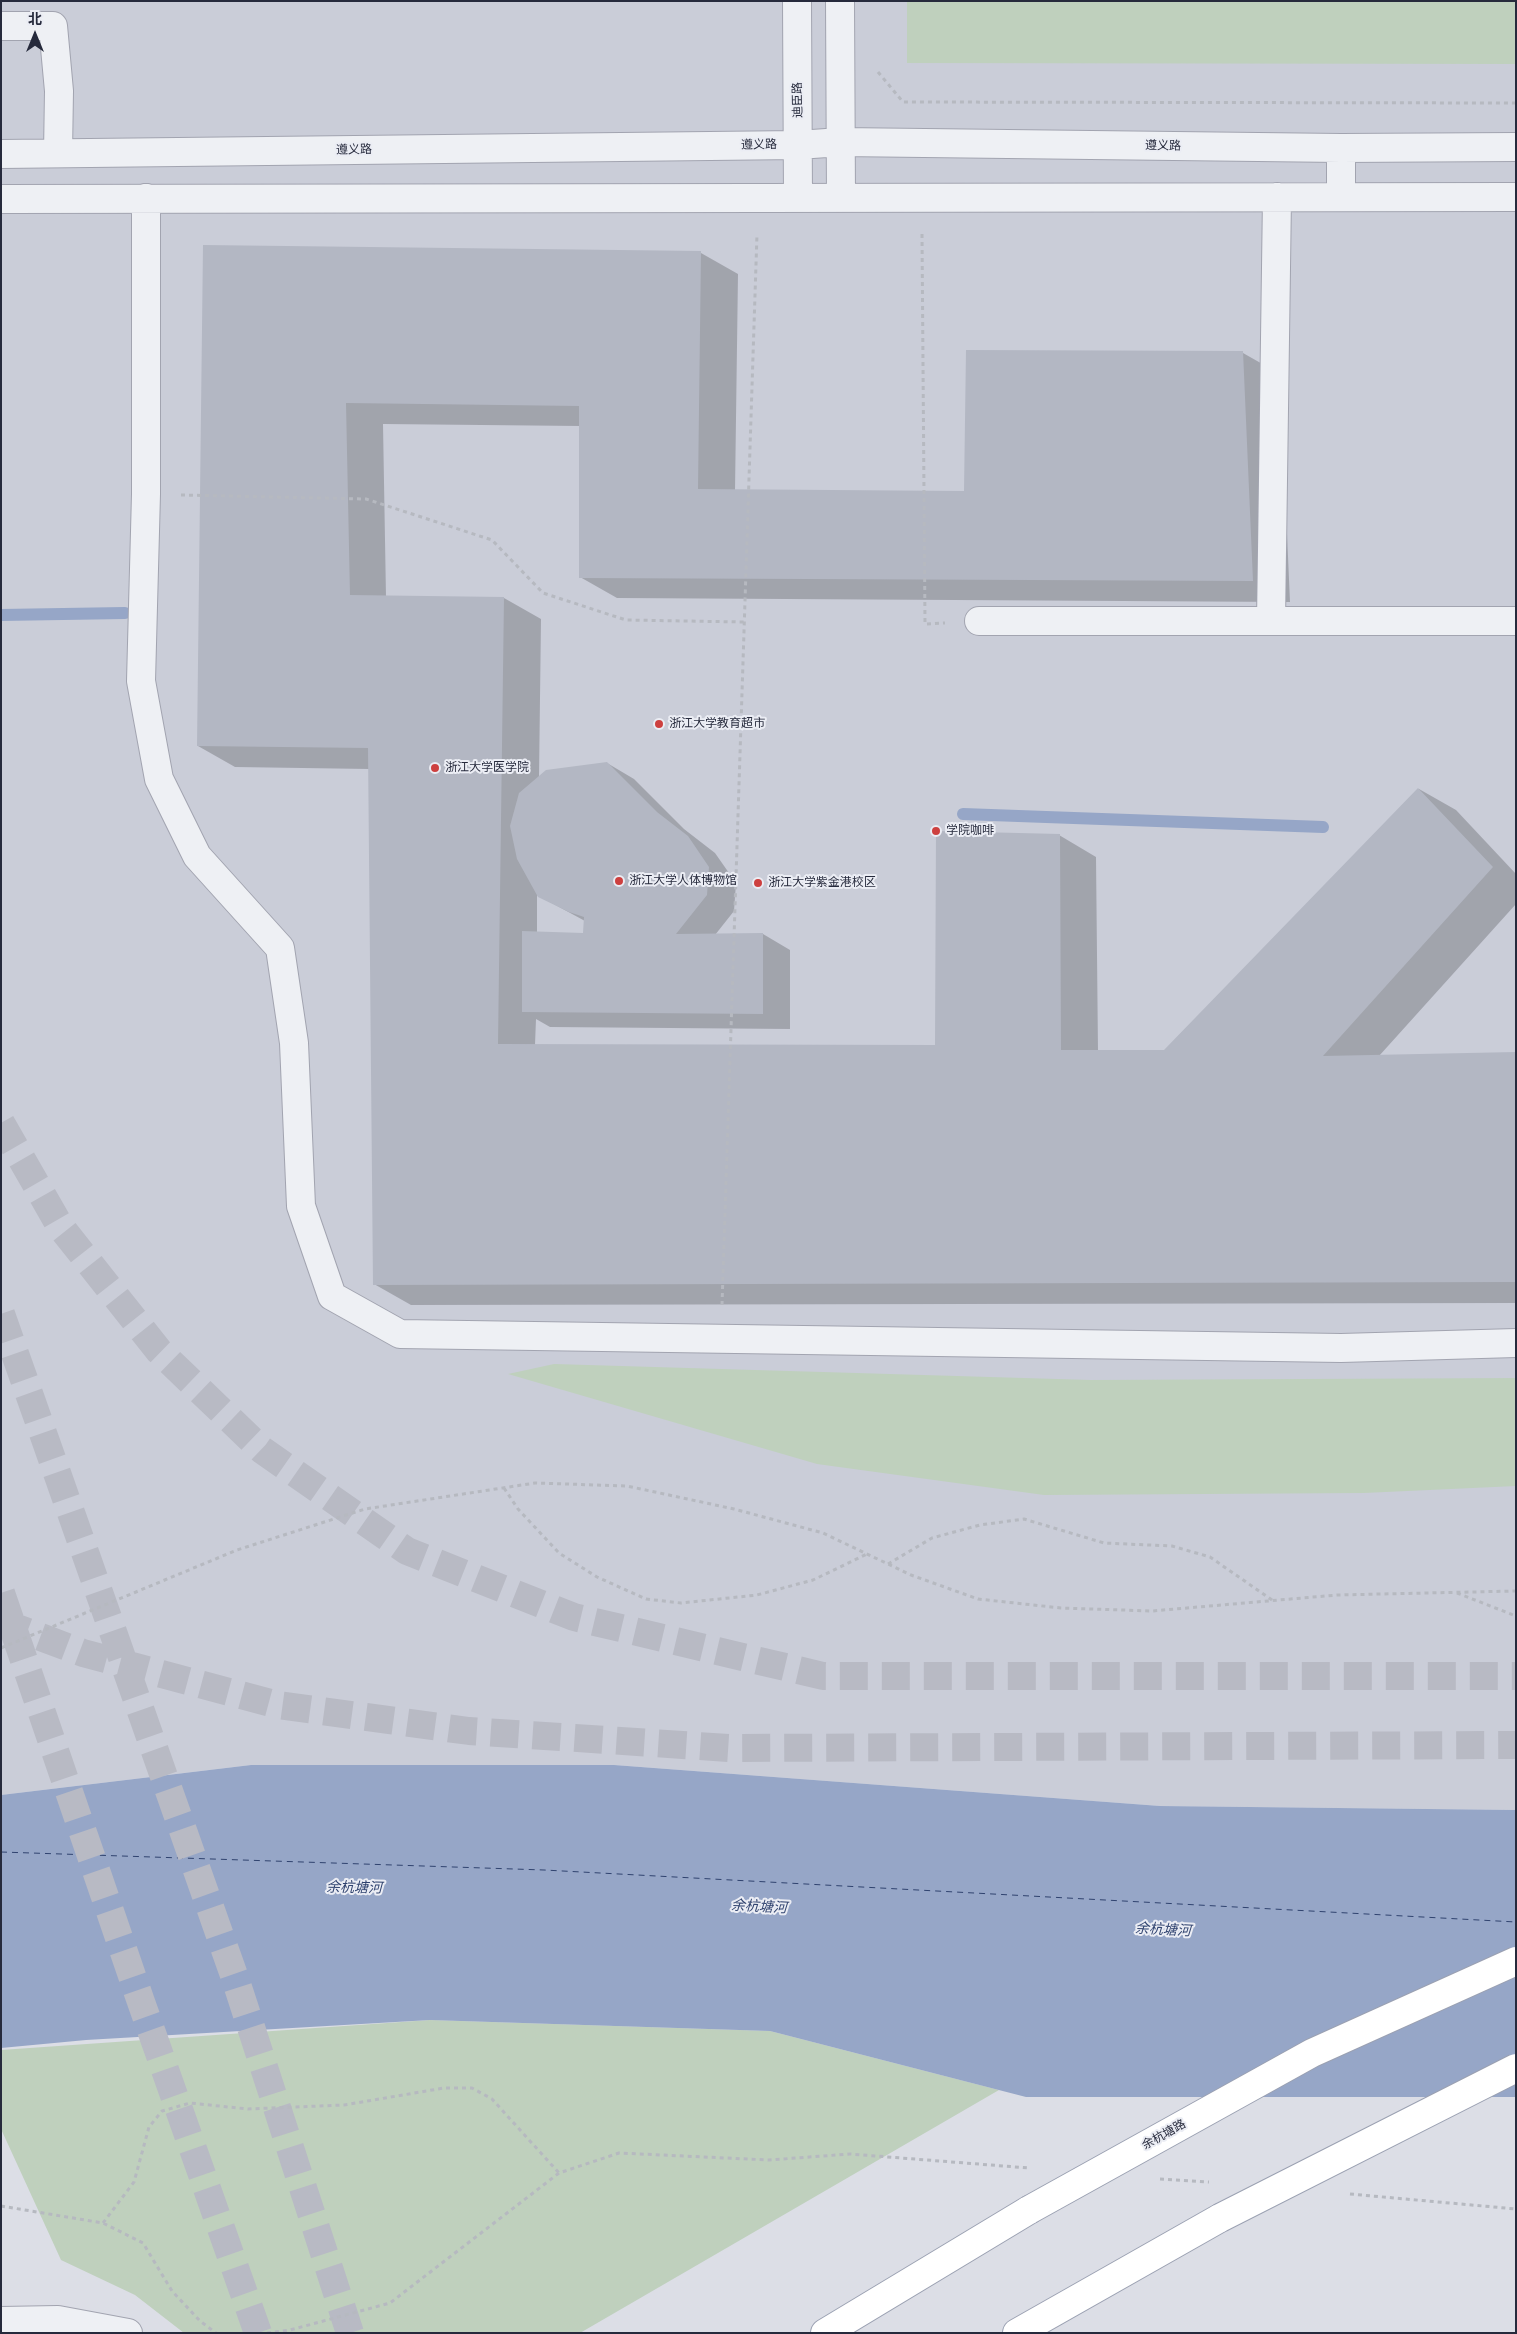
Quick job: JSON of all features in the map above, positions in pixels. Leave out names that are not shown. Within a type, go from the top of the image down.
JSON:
[{"type":"main road","name":"余杭塘路","points":[[826,2333],[1029,2210],[1312,2053],[1516,1961]]},
{"type":"main road","points":[[1016,2333],[1220,2218],[1516,2068]]},
{"type":"street","name":"迪臣路","points":[[797,1],[798,198]]},
{"type":"street","points":[[840,1],[841,198]]},
{"type":"street","points":[[1,26],[53,26],[59,92],[58,152]]},
{"type":"street","name":"遵义路","points":[[1,154],[798,145],[841,142],[1341,148],[1516,147]]},
{"type":"street","points":[[1341,148],[1341,197]]},
{"type":"street","points":[[1271,621],[1277,197]]},
{"type":"street","points":[[1,199],[1516,197]]},
{"type":"street","points":[[146,198],[146,494],[141,681],[159,779],[197,856],[280,948],[294,1043],[301,1206],[332,1296],[400,1334],[1341,1348],[1516,1343]]},
{"type":"street","points":[[979,621],[1516,621]]},
{"type":"street","points":[[1,2321],[58,2320],[128,2333]]},
{"type":"path","points":[[903,102],[1516,104]]},
{"type":"path","points":[[720,1338],[757,226]]},
{"type":"path","points":[[922,226],[924,624],[979,621]]},
{"type":"path","points":[[200,495],[366,500],[492,540],[543,593],[626,620],[744,622]]},
{"type":"path","points":[[1,1648],[237,1550],[365,1509],[535,1483],[627,1486],[734,1509],[823,1533],[911,1575],[978,1599],[1061,1608],[1152,1611],[1338,1595],[1516,1590]]},
{"type":"path","points":[[504,1488],[518,1509],[558,1553],[597,1577],[646,1599],[680,1603],[757,1595],[813,1580],[868,1554]]},
{"type":"path","points":[[888,1564],[932,1538],[980,1525],[1024,1518],[1104,1543],[1172,1546],[1210,1557],[1273,1601]]},
{"type":"path","points":[[1454,1592],[1516,1616]]},
{"type":"path","points":[[103,2223],[134,2182],[149,2128],[162,2111],[190,2104],[248,2109],[344,2105],[444,2088],[472,2088],[492,2099],[558,2173]]},
{"type":"path","points":[[267,2333],[290,2330],[390,2303],[558,2173],[619,2153],[769,2160],[850,2154],[1038,2169]]},
{"type":"path","points":[[1156,2178],[1215,2183]]},
{"type":"path","points":[[1343,2193],[1516,2209]]},
{"type":"path","points":[[1,2206],[103,2223],[143,2243],[172,2291],[200,2321],[216,2333]]},
{"type":"shaded area","name":"浙江大学紫金港校区","points":[[1,1],[1516,1],[1516,1810],[1160,1806],[614,1765],[251,1765],[1,1795]]},
{"type":"green space","points":[[907,1],[1516,1],[1516,64],[907,63]]},
{"type":"green space","points":[[554,1364],[1091,1380],[1516,1378],[1516,1486],[1364,1493],[1044,1495],[817,1464],[508,1374]]},
{"type":"green space","points":[[430,2020],[770,2031],[999,2090],[580,2333],[184,2333],[135,2295],[61,2260],[1,2129],[1,2050]]},
{"type":"water","name":"余杭塘河","points":[[251,1765],[614,1765],[1160,1806],[1516,1810],[1516,2097],[1026,2097],[770,2031],[430,2020],[86,2040],[1,2048],[1,1795]]},
{"type":"building","name":"浙江大学医学院","points":[[203,245],[701,251],[698,489],[964,491],[966,350],[1243,351],[1253,581],[579,578],[579,406],[346,403],[350,595],[504,597],[498,1044],[935,1045],[936,831],[1060,834],[1061,1050],[1164,1050],[1418,788],[1493,867],[1323,1056],[1516,1052],[1516,1282],[373,1285],[368,748],[197,746]]},
{"type":"building","name":"浙江大学人体博物馆","points":[[607,762],[657,812],[688,836],[709,867],[707,895],[676,934],[763,933],[763,1014],[522,1012],[522,931],[583,933],[584,917],[538,897],[517,859],[510,826],[519,793],[546,770]]},
{"type":"waterway","points":[[1,615],[125,613]]},
{"type":"waterway","points":[[963,814],[1323,827]]},
{"type":"ferry route","points":[[1,1852],[544,1870],[1516,1922]]},
{"type":"tunnel","points":[[1,1123],[60,1226],[159,1351],[262,1450],[407,1551],[574,1617],[823,1676],[1516,1676]]},
{"type":"tunnel","points":[[1,1314],[236,1981],[350,2333]]},
{"type":"tunnel","points":[[1,1593],[140,1999],[258,2333]]},
{"type":"tunnel","points":[[1,1622],[83,1653],[278,1705],[469,1731],[729,1748],[1516,1745]]},
{"type":"place","name":"浙江大学教育超市","points":[[659,724]]},
{"type":"place","name":"浙江大学医学院","points":[[435,768]]},
{"type":"place","name":"学院咖啡","points":[[936,831]]},
{"type":"place","name":"浙江大学人体博物馆","points":[[619,881]]},
{"type":"place","name":"浙江大学紫金港校区","points":[[758,883]]}]
